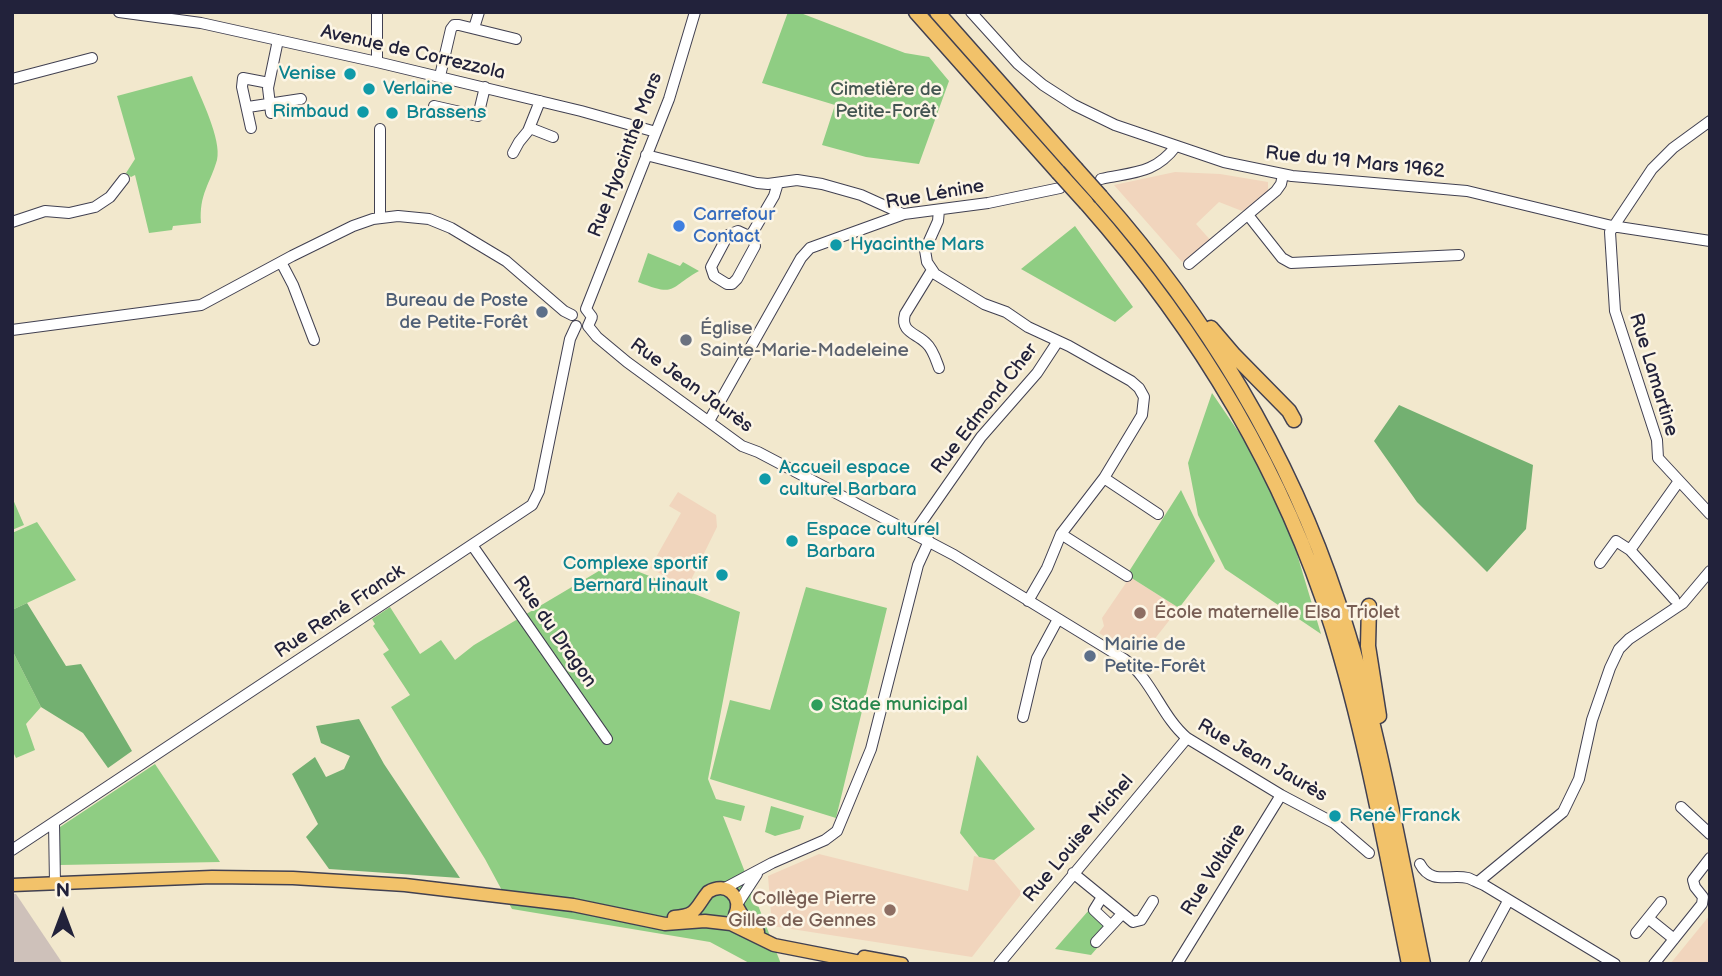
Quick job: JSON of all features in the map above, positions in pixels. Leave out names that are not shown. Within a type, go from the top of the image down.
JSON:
[{"type":"highway","points":[[916,12],[1086,203],[1159,293],[1207,361],[1260,452],[1294,525],[1328,615],[1350,693],[1409,964]]},
{"type":"highway","points":[[937,12],[1140,243],[1220,356],[1276,452],[1313,532],[1354,651],[1390,804],[1423,964]]},
{"type":"highway","points":[[1172,285],[1234,355],[1289,411],[1294,420]]},
{"type":"highway","points":[[1369,607],[1368,646],[1387,756],[1390,804]]},
{"type":"main road","points":[[12,877],[55,880],[279,878],[405,885],[526,898],[668,924],[718,922],[733,918],[738,906]]},
{"type":"main road","points":[[12,885],[55,880]]},
{"type":"main road","points":[[644,918],[684,916],[702,904],[710,891],[725,888],[734,894],[751,926],[774,939],[902,964]]},
{"type":"main road","points":[[702,904],[704,915],[736,926],[774,945],[871,964]]},
{"type":"street","name":"Avenue de Correzzola","points":[[119,12],[195,22],[440,76],[656,132]]},
{"type":"street","points":[[377,12],[377,62]]},
{"type":"street","points":[[474,28],[479,12]]},
{"type":"street","name":"Rue Hyacinthe Mars","points":[[586,309],[671,92],[695,12]]},
{"type":"street","name":"Rue du 19 Mars 1962","points":[[971,12],[1018,64],[1058,96],[1106,121],[1243,168],[1283,175],[1467,191],[1612,226],[1710,241]]},
{"type":"street","points":[[440,76],[452,28],[457,24],[516,39]]},
{"type":"street","points":[[270,108],[269,82],[278,40]]},
{"type":"street","points":[[12,79],[92,58]]},
{"type":"street","points":[[251,128],[242,87],[243,78],[269,82]]},
{"type":"street","points":[[434,106],[478,116],[485,87]]},
{"type":"street","points":[[248,107],[270,108],[302,99]]},
{"type":"street","points":[[513,153],[530,128],[540,100]]},
{"type":"street","points":[[1612,226],[1652,169],[1673,148],[1710,121]]},
{"type":"street","points":[[530,128],[553,137]]},
{"type":"street","points":[[380,129],[380,218]]},
{"type":"street","points":[[1101,179],[1154,166],[1166,158],[1176,146]]},
{"type":"street","points":[[646,155],[757,183],[797,180],[834,186],[904,214]]},
{"type":"street","points":[[1189,264],[1279,187],[1283,175]]},
{"type":"street","points":[[12,222],[45,211],[69,213],[95,207],[110,197],[124,179]]},
{"type":"street","points":[[750,237],[774,196],[778,183]]},
{"type":"street","name":"Rue Lénine","points":[[709,421],[805,252],[818,244],[904,214],[995,202],[1060,188]]},
{"type":"street","points":[[939,210],[938,221],[925,250],[932,270],[984,304],[1006,312],[1028,327],[1134,383],[1143,394],[1145,404],[1142,415],[1104,478],[1061,534],[1047,568],[1028,601]]},
{"type":"street","points":[[1248,215],[1282,258],[1291,263],[1459,255]]},
{"type":"street","points":[[1619,216],[1626,225],[1636,230]]},
{"type":"street","points":[[12,330],[201,305],[353,226],[380,218],[423,218],[446,225],[500,257],[582,328],[588,326],[592,318],[586,309],[577,309],[574,321]]},
{"type":"street","name":"Rue Lamartine","points":[[1612,226],[1610,235],[1616,316],[1657,440],[1658,458],[1710,514]]},
{"type":"street","points":[[738,231],[750,237],[755,246],[736,281],[727,284],[713,276],[711,267],[729,233],[738,231]]},
{"type":"street","points":[[281,262],[314,340]]},
{"type":"street","points":[[932,270],[903,321],[908,331],[929,345],[939,368]]},
{"type":"street","name":"Rue René Franck","points":[[12,850],[528,508],[536,498],[574,321]]},
{"type":"street","name":"Rue Jean Jaurès","points":[[588,326],[604,344],[742,446],[929,541],[1132,665],[1186,738],[1281,795],[1338,825],[1369,853]]},
{"type":"street","name":"Rue Edmond Cher","points":[[914,533],[981,437],[1037,373],[1058,341]]},
{"type":"street","points":[[1104,478],[1158,514]]},
{"type":"street","points":[[1630,550],[1679,481]]},
{"type":"street","points":[[1061,534],[1127,576]]},
{"type":"street","points":[[725,888],[825,840],[835,834],[841,825],[871,749],[918,565],[929,541]]},
{"type":"street","points":[[1600,563],[1616,541],[1630,550],[1674,599]]},
{"type":"street","name":"Rue du Dragon","points":[[472,545],[607,739]]},
{"type":"street","points":[[1478,882],[1563,812],[1580,779],[1592,720],[1619,649],[1629,639],[1683,603],[1710,571]]},
{"type":"street","points":[[1023,717],[1036,661],[1058,619]]},
{"type":"street","name":"Rue Louise Michel","points":[[999,964],[1186,738]]},
{"type":"street","name":"Rue Voltaire","points":[[1177,964],[1281,795]]},
{"type":"street","points":[[1681,807],[1710,834]]},
{"type":"street","points":[[54,822],[55,880]]},
{"type":"street","points":[[1654,964],[1702,904],[1703,897],[1693,880],[1710,858]]},
{"type":"street","points":[[1420,864],[1426,873],[1435,877],[1466,878],[1478,882],[1615,964]]},
{"type":"street","points":[[738,906],[743,893],[763,869]]},
{"type":"street","points":[[1073,873],[1130,920],[1137,922],[1153,901]]},
{"type":"street","points":[[1102,898],[1094,910],[1111,926]]},
{"type":"street","points":[[1474,964],[1508,901]]},
{"type":"street","points":[[1636,933],[1661,902]]},
{"type":"street","points":[[1096,942],[1122,914]]},
{"type":"street","points":[[1648,918],[1674,939]]},
{"type":"shaded area","points":[[1175,172],[1220,174],[1268,182],[1268,196],[1242,211],[1219,202],[1196,224],[1213,243],[1182,262],[1114,185]]},
{"type":"shaded area","points":[[678,492],[716,515],[717,527],[687,588],[650,568],[681,513],[669,506]]},
{"type":"shaded area","name":"École maternelle Elsa Triolet","points":[[1130,577],[1179,608],[1146,650],[1135,643],[1136,640],[1118,645],[1099,633],[1104,626],[1102,618]]},
{"type":"shaded area","name":"Collège Pierre Gilles de Gennes","points":[[819,854],[968,891],[974,856],[994,860],[1022,893],[972,957],[772,926],[768,876]]},
{"type":"shaded area","points":[[12,894],[16,894],[63,964],[12,964]]},
{"type":"shaded area","points":[[1710,915],[1710,964],[1670,964]]},
{"type":"green space","name":"Cimetière de Petite-Forêt","points":[[788,12],[798,12],[905,53],[929,57],[949,81],[919,164],[866,157],[822,145],[835,105],[762,83]]},
{"type":"green space","points":[[192,76],[205,106],[218,151],[203,197],[201,223],[173,226],[172,230],[149,233],[135,175],[131,177],[126,173],[135,159],[117,96]]},
{"type":"green space","points":[[1075,226],[1133,307],[1115,322],[1021,269]]},
{"type":"green space","points":[[648,253],[680,266],[683,262],[699,271],[671,289],[651,287],[638,282]]},
{"type":"green space","points":[[1212,393],[1257,459],[1291,534],[1321,634],[1225,569],[1198,515],[1188,463]]},
{"type":"green space","points":[[1399,405],[1533,465],[1526,529],[1487,572],[1417,502],[1374,441]]},
{"type":"green space","points":[[1181,490],[1215,561],[1179,608],[1130,577],[1128,573]]},
{"type":"green space","points":[[12,497],[24,525],[12,530]]},
{"type":"green space","points":[[37,522],[76,580],[12,610],[12,533]]},
{"type":"green space","points":[[614,562],[740,612],[708,779],[716,799],[745,806],[741,821],[723,816],[781,964],[751,964],[710,942],[512,909],[485,859],[391,707],[410,695],[383,654],[389,650],[373,626],[375,624],[372,619],[390,607],[420,654],[441,640],[455,660],[474,645]]},
{"type":"green space","name":"Stade municipal","points":[[806,587],[887,608],[836,818],[710,779],[730,700],[770,710]]},
{"type":"green space","points":[[27,603],[66,666],[81,664],[132,751],[108,768],[83,733],[41,707],[12,650],[12,610]]},
{"type":"green space","points":[[12,650],[41,707],[26,724],[35,750],[16,758],[12,750]]},
{"type":"green space","points":[[359,719],[384,764],[460,878],[329,869],[306,837],[318,824],[292,774],[315,757],[326,777],[344,769],[350,756],[321,743],[316,726]]},
{"type":"green space","points":[[977,755],[1035,829],[994,860],[979,857],[960,833]]},
{"type":"green space","points":[[155,764],[220,862],[60,865],[60,827]]},
{"type":"green space","points":[[771,806],[804,816],[800,829],[775,836],[765,832]]},
{"type":"green space","points":[[1089,910],[1105,923],[1105,928],[1093,943],[1098,947],[1091,955],[1055,949]]},
{"type":"place","name":"Venise","points":[[350,74]]},
{"type":"place","name":"Verlaine","points":[[369,89]]},
{"type":"place","name":"Rimbaud","points":[[363,112]]},
{"type":"place","name":"Brassens","points":[[392,113]]},
{"type":"place","name":"Carrefour Contact","points":[[679,226]]},
{"type":"place","name":"Hyacinthe Mars","points":[[836,245]]},
{"type":"place","name":"Bureau de Poste de Petite-Forêt","points":[[542,312]]},
{"type":"place","name":"Église Sainte-Marie-Madeleine","points":[[686,340]]},
{"type":"place","name":"Accueil espace culturel Barbara","points":[[765,479]]},
{"type":"place","name":"Espace culturel Barbara","points":[[792,541]]},
{"type":"place","name":"Complexe sportif Bernard Hinault","points":[[722,575]]},
{"type":"place","name":"École maternelle Elsa Triolet","points":[[1140,613]]},
{"type":"place","name":"Mairie de Petite-Forêt","points":[[1090,656]]},
{"type":"place","name":"Stade municipal","points":[[817,705]]},
{"type":"place","name":"René Franck","points":[[1335,816]]},
{"type":"place","name":"Collège Pierre Gilles de Gennes","points":[[890,910]]}]
